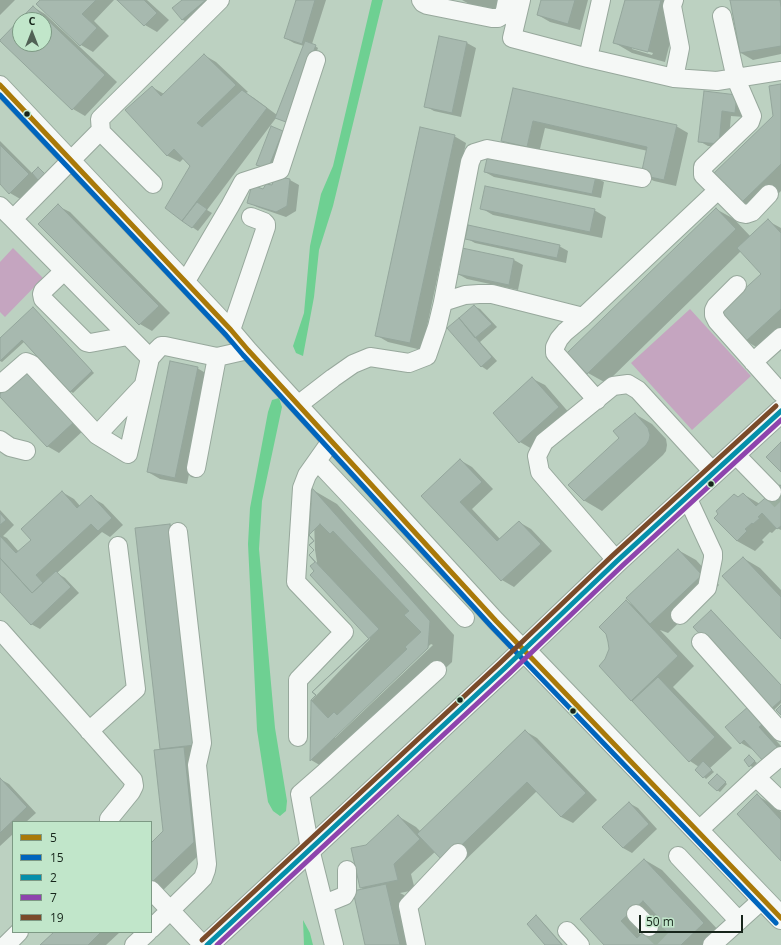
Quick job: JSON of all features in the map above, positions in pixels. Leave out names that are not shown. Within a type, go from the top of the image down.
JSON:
[{"type":"main road","points":[[207,945],[524,650],[616,561],[781,411]]},
{"type":"main road","points":[[524,650],[781,918]]},
{"type":"street","points":[[153,184],[101,132],[100,119],[220,0]]},
{"type":"street","points":[[421,0],[427,5],[498,18],[505,10],[507,0]]},
{"type":"street","points":[[521,0],[512,38],[674,78],[717,82],[781,71]]},
{"type":"street","points":[[588,58],[601,0]]},
{"type":"street","points":[[674,0],[672,6],[680,48],[674,78]]},
{"type":"street","points":[[722,16],[736,79],[752,116],[750,122],[704,167],[703,175],[741,213],[746,214],[752,212],[769,194]]},
{"type":"street","points":[[186,281],[243,182],[280,170],[316,60]]},
{"type":"street","points":[[0,85],[186,281],[496,622],[524,650]]},
{"type":"street","points":[[13,219],[101,132]]},
{"type":"street","points":[[298,405],[353,364],[370,357],[409,364],[427,356],[437,327],[443,302],[469,170],[474,153],[487,149],[642,178]]},
{"type":"street","points":[[597,400],[556,353],[556,347],[559,340],[565,332],[583,317],[718,190]]},
{"type":"street","points":[[0,206],[150,358]]},
{"type":"street","points":[[231,330],[266,226],[264,222],[251,217]]},
{"type":"street","points":[[64,271],[43,291],[43,299],[86,342],[90,343],[128,336]]},
{"type":"street","points":[[737,285],[716,306],[714,310],[716,321],[781,393]]},
{"type":"street","points":[[443,302],[466,295],[492,294],[583,317]]},
{"type":"street","points":[[753,362],[781,337]]},
{"type":"street","points":[[0,383],[2,383],[26,362],[30,364],[97,435],[128,454],[150,358],[161,346],[217,357],[248,350]]},
{"type":"street","points":[[196,468],[217,357]]},
{"type":"street","points":[[616,561],[540,472],[537,456],[544,442],[613,386],[628,384],[638,390],[714,473]]},
{"type":"street","points":[[97,435],[144,386]]},
{"type":"street","points":[[0,440],[10,447],[26,452]]},
{"type":"street","points":[[298,737],[298,680],[344,632],[296,582],[302,488],[307,475],[331,441]]},
{"type":"street","points":[[734,454],[772,492]]},
{"type":"street","points":[[317,461],[465,618]]},
{"type":"street","points":[[680,616],[706,588],[714,558],[687,497]]},
{"type":"street","points":[[152,928],[203,878],[207,864],[196,765],[202,743],[178,532]]},
{"type":"street","points":[[90,731],[136,689],[118,546]]},
{"type":"street","points":[[0,630],[133,780],[134,786],[131,792],[109,819],[109,821]]},
{"type":"street","points":[[701,642],[781,732]]},
{"type":"street","points":[[334,945],[310,849],[300,794],[437,670]]},
{"type":"street","points":[[698,831],[781,756]]},
{"type":"street","points":[[756,777],[781,801]]},
{"type":"street","points":[[416,945],[408,906],[458,853]]},
{"type":"street","points":[[678,856],[739,921]]},
{"type":"street","points":[[324,904],[344,896],[347,891],[347,870]]},
{"type":"street","points":[[152,891],[203,945]]},
{"type":"street","points":[[712,945],[763,899]]},
{"type":"street","points":[[636,914],[649,927]]},
{"type":"street","points":[[567,931],[580,945]]},
{"type":"street","points":[[6,945],[18,933]]},
{"type":"street","points":[[134,945],[147,933]]},
{"type":"shaded area","points":[[372,0],[383,0],[333,206],[319,250],[314,297],[303,356],[296,353],[293,346],[304,313],[310,246],[321,194],[333,166]]},
{"type":"shaded area","points":[[13,248],[43,278],[5,317],[0,312],[0,262]]},
{"type":"shaded area","points":[[690,309],[751,376],[692,430],[631,363]]},
{"type":"shaded area","points":[[279,398],[282,407],[262,501],[259,549],[275,728],[287,801],[286,811],[280,816],[273,811],[268,802],[257,730],[248,544],[250,508],[268,412],[272,400]]},
{"type":"shaded area","points":[[303,920],[310,933],[313,945],[304,945]]},
{"type":"building","points":[[40,0],[96,0],[82,14],[97,28],[80,46],[52,19],[52,12],[44,12],[36,4]]},
{"type":"building","points":[[117,0],[144,0],[157,13],[144,26]]},
{"type":"building","points":[[182,0],[206,0],[182,20],[172,8]]},
{"type":"building","points":[[296,0],[315,0],[302,44],[284,38]]},
{"type":"building","points":[[541,0],[575,0],[568,24],[537,15]]},
{"type":"building","points":[[625,0],[661,0],[648,52],[613,43]]},
{"type":"building","points":[[730,0],[780,0],[781,46],[740,53]]},
{"type":"building","points":[[33,6],[39,12],[27,12]]},
{"type":"building","points":[[52,24],[105,75],[72,110],[0,41],[12,28],[12,52],[52,52]]},
{"type":"building","points":[[439,36],[467,42],[452,113],[424,107]]},
{"type":"building","points":[[305,41],[316,45],[286,122],[275,118]]},
{"type":"building","points":[[204,54],[236,85],[197,123],[202,127],[242,90],[267,108],[182,221],[165,208],[190,166],[174,149],[167,156],[125,110],[152,86],[161,96]]},
{"type":"building","points":[[781,84],[781,164],[740,204],[712,175],[773,116],[769,86]]},
{"type":"building","points":[[513,88],[677,125],[664,180],[641,175],[647,147],[533,121],[527,147],[501,141]]},
{"type":"building","points":[[704,91],[737,95],[735,113],[722,111],[719,144],[698,142]]},
{"type":"building","points":[[271,126],[283,131],[268,169],[256,165]]},
{"type":"building","points":[[420,127],[455,135],[410,343],[375,336]]},
{"type":"building","points":[[0,145],[29,174],[9,194],[0,184]]},
{"type":"building","points":[[488,154],[596,176],[592,194],[484,172]]},
{"type":"building","points":[[38,167],[45,174],[38,180],[32,173]]},
{"type":"building","points":[[275,176],[290,179],[287,206],[276,212],[247,203],[252,185],[263,189],[266,184],[272,185]]},
{"type":"building","points":[[485,186],[595,209],[590,232],[480,209]]},
{"type":"building","points":[[197,202],[207,209],[192,228],[182,221]]},
{"type":"building","points":[[58,204],[159,306],[139,325],[38,224]]},
{"type":"building","points":[[716,208],[736,229],[587,374],[567,353]]},
{"type":"building","points":[[768,219],[781,233],[781,309],[745,342],[718,313],[761,274],[737,248]]},
{"type":"building","points":[[468,225],[560,245],[557,258],[465,239]]},
{"type":"building","points":[[462,248],[514,259],[509,285],[457,274]]},
{"type":"building","points":[[474,305],[492,324],[475,338],[459,318]]},
{"type":"building","points":[[33,307],[92,371],[70,392],[22,340],[0,361],[0,338]]},
{"type":"building","points":[[459,318],[492,357],[481,367],[447,328]]},
{"type":"building","points":[[170,361],[198,367],[175,478],[147,472]]},
{"type":"building","points":[[26,370],[74,422],[47,447],[0,397],[0,394]]},
{"type":"building","points":[[532,377],[559,407],[519,443],[493,413]]},
{"type":"building","points":[[635,413],[648,428],[650,435],[649,440],[646,445],[584,501],[568,485],[619,438],[613,431]]},
{"type":"building","points":[[781,442],[781,472],[766,457]]},
{"type":"building","points":[[460,459],[482,482],[460,502],[497,541],[519,521],[541,544],[501,581],[421,496]]},
{"type":"building","points":[[780,485],[781,526],[777,529],[762,513],[758,517],[760,518],[745,529],[747,531],[737,541],[714,518],[718,514],[716,511],[734,494],[738,497],[743,493],[756,506]]},
{"type":"building","points":[[312,488],[430,621],[428,648],[310,761],[311,700],[316,695],[312,692],[369,639],[310,575],[314,571],[310,566],[315,562],[309,555],[314,550],[309,545],[314,541],[309,535]]},
{"type":"building","points":[[62,491],[77,508],[91,495],[112,518],[98,531],[91,524],[36,575],[43,583],[32,593],[0,558],[0,536],[16,553],[31,540],[21,529]]},
{"type":"building","points":[[0,513],[6,520],[0,525]]},
{"type":"building","points":[[170,524],[195,745],[160,749],[135,528]]},
{"type":"building","points":[[320,524],[330,534],[333,531],[409,611],[404,615],[421,632],[405,647],[407,649],[337,715],[334,712],[328,718],[311,700],[316,695],[312,692],[379,629],[309,555],[314,550],[309,545],[314,541],[309,535]]},
{"type":"building","points":[[678,549],[702,575],[650,624],[626,598]]},
{"type":"building","points":[[743,557],[781,597],[781,639],[722,576]]},
{"type":"building","points":[[0,558],[32,593],[56,571],[71,587],[31,625],[0,592]]},
{"type":"building","points":[[626,600],[678,656],[631,701],[599,666],[605,659],[609,649],[606,634],[599,627]]},
{"type":"building","points":[[711,610],[781,685],[781,700],[771,709],[693,627]]},
{"type":"building","points":[[658,677],[715,737],[689,762],[632,701]]},
{"type":"building","points":[[781,705],[781,715],[776,710]]},
{"type":"building","points":[[749,706],[764,723],[759,727],[779,749],[764,762],[744,740],[740,744],[725,727]]},
{"type":"building","points":[[525,730],[586,793],[561,817],[527,782],[444,862],[417,834]]},
{"type":"building","points":[[184,747],[194,842],[152,882],[152,842],[163,831],[154,750]]},
{"type":"building","points":[[749,755],[755,761],[749,767],[744,760]]},
{"type":"building","points":[[703,761],[712,770],[703,778],[695,770]]},
{"type":"building","points":[[717,774],[726,782],[717,791],[708,783]]},
{"type":"building","points":[[0,778],[27,807],[0,833]]},
{"type":"building","points":[[757,794],[781,820],[781,861],[737,814]]},
{"type":"building","points":[[629,802],[649,824],[623,848],[602,827]]},
{"type":"building","points":[[398,815],[420,839],[394,864],[398,880],[360,888],[351,848],[366,845]]},
{"type":"building","points":[[644,859],[704,923],[681,945],[604,945],[580,919]],"holes":[[[643,901],[659,918],[637,938],[621,921]]]},
{"type":"building","points":[[386,884],[400,945],[365,945],[353,891]]},
{"type":"building","points":[[536,915],[562,945],[545,945],[527,924]]},
{"type":"building","points":[[53,933],[100,933],[88,945],[40,945]]},
{"type":"tunnel","points":[[772,492],[781,501]]},
{"type":"tunnel","points":[[649,927],[668,945]]},
{"type":"transit line","name":"5","points":[[0,85],[231,330],[496,621],[781,918]]},
{"type":"transit line","name":"15","points":[[0,95],[226,335],[491,626],[776,923]]},
{"type":"transit line","name":"19","points":[[202,940],[500,663],[612,556],[776,406]]},
{"type":"transit line","name":"2","points":[[207,945],[505,668],[617,561],[781,411]]},
{"type":"transit line","name":"7","points":[[217,945],[510,673],[622,566],[781,420]]}]
